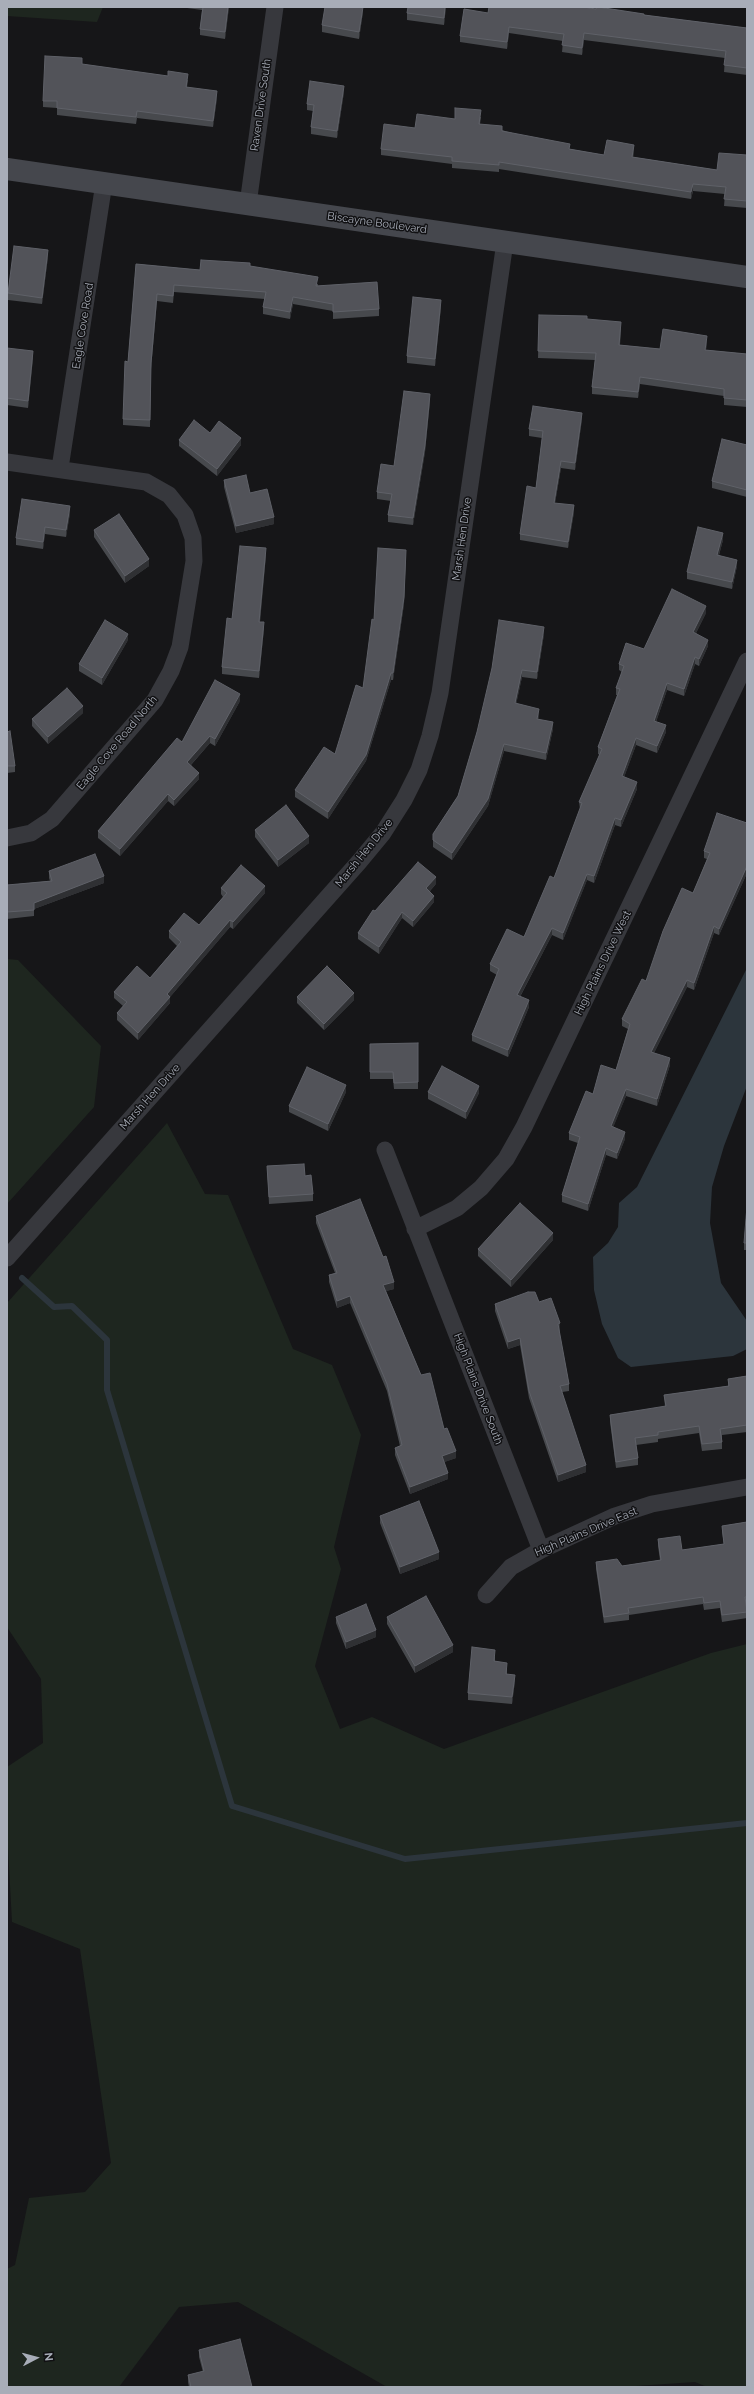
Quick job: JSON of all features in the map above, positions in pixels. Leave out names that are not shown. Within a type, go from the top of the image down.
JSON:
[{"type":"street","name":"Raven Drive South","points":[[248,204],[275,7]]},
{"type":"street","name":"Biscayne Boulevard","points":[[7,169],[747,277]]},
{"type":"street","name":"Eagle Cove Road","points":[[60,468],[104,184]]},
{"type":"street","name":"Marsh Hen Drive","points":[[7,1258],[359,862],[382,833],[410,788],[430,736],[440,693],[505,242]]},
{"type":"street","name":"Eagle Cove Road North","points":[[7,462],[60,468],[146,482],[169,495],[185,515],[193,538],[194,560],[185,622],[171,671],[155,700],[52,819],[31,833],[7,838]]},
{"type":"street","name":"High Plains Drive West","points":[[416,1229],[457,1208],[481,1188],[506,1159],[528,1120],[747,662]]},
{"type":"street","name":"High Plains Drive South","points":[[385,1150],[541,1550]]},
{"type":"street","name":"High Plains Drive East","points":[[486,1596],[511,1567],[541,1550],[615,1516],[652,1504],[747,1487]]},
{"type":"shaded area","points":[[7,7],[103,7],[97,22],[7,16]]},
{"type":"shaded area","points":[[7,959],[18,960],[101,1046],[94,1107],[7,1204]]},
{"type":"shaded area","points":[[747,968],[747,1086],[724,1146],[712,1187],[710,1223],[721,1283],[747,1321],[747,1349],[733,1356],[631,1367],[618,1358],[602,1324],[594,1290],[593,1257],[608,1243],[618,1227],[619,1203],[637,1187]]},
{"type":"shaded area","points":[[167,1123],[205,1194],[228,1195],[293,1349],[332,1365],[361,1435],[334,1547],[341,1569],[315,1666],[340,1729],[372,1717],[444,1749],[711,1653],[747,1644],[747,2387],[707,2387],[695,2382],[621,2387],[387,2387],[238,2302],[179,2307],[119,2387],[7,2387],[7,2269],[15,2265],[29,2198],[85,2192],[111,2163],[80,1949],[12,1922],[7,1830],[7,1767],[43,1743],[41,1679],[7,1627],[7,1303]]},
{"type":"building","points":[[203,7],[228,7],[225,32],[200,29]]},
{"type":"building","points":[[325,7],[363,7],[359,32],[322,25]]},
{"type":"building","points":[[408,7],[445,7],[444,18],[407,13]]},
{"type":"building","points":[[489,7],[583,7],[596,9],[596,7],[598,7],[644,15],[747,28],[747,68],[724,65],[726,51],[584,33],[582,48],[562,45],[564,34],[509,27],[507,42],[460,36],[464,9],[488,13]]},
{"type":"building","points":[[45,56],[82,58],[82,64],[168,76],[168,71],[188,74],[186,87],[217,91],[213,121],[137,111],[136,117],[57,108],[57,101],[43,101]]},
{"type":"building","points":[[310,81],[344,86],[337,131],[311,127],[314,105],[307,104]]},
{"type":"building","points":[[455,108],[481,110],[479,124],[502,126],[502,131],[570,144],[569,149],[604,155],[607,140],[634,145],[632,157],[717,170],[719,153],[747,155],[747,201],[724,199],[726,187],[693,184],[691,192],[499,162],[499,165],[452,161],[452,157],[381,149],[384,124],[415,128],[417,114],[455,119]]},
{"type":"building","points":[[14,246],[48,250],[42,298],[8,293]]},
{"type":"building","points":[[201,260],[250,263],[250,266],[318,277],[316,286],[377,282],[379,309],[333,312],[333,304],[293,297],[290,312],[263,307],[266,292],[174,285],[173,296],[157,294],[151,363],[150,420],[123,419],[125,361],[128,362],[136,264],[200,270]]},
{"type":"building","points":[[413,297],[441,300],[435,359],[407,356]]},
{"type":"building","points":[[539,315],[587,316],[587,319],[621,322],[619,345],[660,349],[663,329],[707,336],[705,350],[747,354],[747,400],[724,398],[724,389],[640,377],[638,392],[592,387],[596,353],[538,351]]},
{"type":"building","points":[[7,348],[33,351],[28,401],[7,398]]},
{"type":"building","points":[[404,391],[430,394],[425,445],[413,518],[388,515],[392,494],[377,492],[381,464],[394,466]]},
{"type":"building","points":[[533,406],[582,413],[575,463],[561,461],[554,503],[574,505],[568,542],[520,534],[527,486],[536,488],[543,431],[529,429]]},
{"type":"building","points":[[194,420],[210,433],[219,421],[241,438],[217,469],[179,440]]},
{"type":"building","points":[[722,439],[747,445],[747,490],[712,481]]},
{"type":"building","points":[[246,475],[250,493],[267,489],[274,517],[236,526],[224,480]]},
{"type":"building","points":[[22,499],[70,506],[66,530],[45,527],[43,542],[16,538]]},
{"type":"building","points":[[119,514],[149,559],[125,576],[94,530]]},
{"type":"building","points":[[698,527],[723,533],[717,555],[737,560],[732,582],[687,572]]},
{"type":"building","points":[[240,546],[266,548],[259,622],[264,622],[259,671],[222,667],[227,618],[232,619]]},
{"type":"building","points":[[378,548],[406,550],[404,597],[393,673],[391,673],[366,755],[328,812],[295,790],[324,747],[335,754],[356,685],[363,688],[372,619],[374,620]]},
{"type":"building","points":[[672,589],[706,606],[693,632],[708,640],[699,659],[695,657],[684,689],[667,683],[654,721],[666,725],[657,746],[636,738],[622,776],[637,782],[621,820],[615,818],[594,876],[587,874],[563,933],[552,928],[517,995],[529,1000],[508,1050],[472,1035],[499,969],[490,964],[507,929],[524,937],[550,876],[554,878],[582,803],[579,802],[602,749],[598,747],[620,689],[616,688],[624,666],[619,664],[626,643],[644,649]]},
{"type":"building","points":[[105,620],[128,634],[102,678],[79,664]]},
{"type":"building","points":[[499,620],[544,627],[537,672],[522,670],[515,703],[539,709],[537,719],[553,722],[546,753],[504,744],[488,799],[452,853],[433,840],[433,834],[458,796],[477,732],[492,668]]},
{"type":"building","points":[[215,680],[240,694],[215,739],[210,736],[187,762],[199,773],[174,800],[168,794],[120,849],[98,831],[177,738],[182,742]]},
{"type":"building","points":[[67,688],[83,706],[48,737],[32,719]]},
{"type":"building","points":[[10,731],[15,766],[7,766],[7,732]]},
{"type":"building","points":[[286,805],[309,836],[278,860],[255,830]]},
{"type":"building","points":[[717,813],[747,823],[747,866],[719,929],[714,926],[694,983],[687,980],[651,1052],[670,1058],[657,1099],[626,1089],[611,1126],[625,1132],[617,1153],[606,1148],[588,1204],[562,1195],[580,1137],[569,1133],[586,1091],[593,1094],[601,1065],[616,1070],[630,1024],[622,1019],[642,979],[646,981],[663,931],[682,888],[693,893],[710,853],[704,851]]},
{"type":"building","points":[[95,854],[104,876],[34,903],[34,910],[7,912],[7,885],[52,881],[49,871]]},
{"type":"building","points":[[418,862],[436,877],[426,888],[434,896],[413,921],[402,912],[379,947],[358,933],[373,910],[375,911]]},
{"type":"building","points":[[241,865],[265,886],[233,922],[230,920],[167,994],[170,997],[138,1033],[117,1013],[127,1002],[114,992],[137,966],[150,978],[181,942],[169,931],[184,913],[199,925],[227,893],[221,888]]},
{"type":"building","points":[[327,966],[354,993],[324,1024],[297,997]]},
{"type":"building","points":[[418,1043],[418,1082],[394,1083],[393,1072],[370,1072],[370,1044]]},
{"type":"building","points":[[442,1066],[479,1086],[466,1112],[428,1092]]},
{"type":"building","points":[[307,1067],[346,1085],[328,1124],[289,1106]]},
{"type":"building","points":[[304,1164],[305,1176],[311,1175],[313,1194],[269,1197],[267,1166]]},
{"type":"building","points":[[360,1199],[383,1257],[386,1256],[394,1282],[383,1285],[421,1375],[430,1373],[444,1429],[447,1428],[456,1451],[442,1456],[448,1473],[410,1487],[395,1448],[402,1445],[387,1384],[350,1296],[337,1301],[329,1275],[337,1273],[316,1216]]},
{"type":"building","points":[[520,1203],[553,1233],[511,1280],[478,1249]]},
{"type":"building","points":[[747,1206],[747,1243],[744,1243]]},
{"type":"building","points":[[528,1292],[535,1292],[539,1302],[551,1298],[560,1323],[558,1324],[569,1384],[560,1386],[586,1465],[558,1475],[529,1391],[520,1338],[508,1342],[495,1304]]},
{"type":"building","points":[[747,1376],[747,1425],[720,1429],[722,1442],[702,1444],[699,1426],[658,1432],[658,1435],[635,1438],[638,1458],[616,1462],[610,1415],[666,1406],[664,1395],[729,1386],[728,1379]]},
{"type":"building","points":[[419,1501],[439,1552],[400,1567],[380,1516]]},
{"type":"building","points":[[747,1522],[747,1597],[745,1597],[747,1612],[722,1615],[720,1601],[704,1603],[703,1597],[628,1608],[629,1613],[604,1617],[596,1562],[617,1559],[622,1566],[661,1560],[658,1539],[680,1536],[682,1550],[724,1544],[722,1526]]},
{"type":"building","points":[[426,1596],[453,1645],[415,1666],[387,1617]]},
{"type":"building","points":[[366,1604],[376,1630],[346,1642],[336,1617]]},
{"type":"building","points":[[472,1647],[495,1650],[494,1661],[507,1663],[506,1674],[515,1675],[512,1697],[468,1693]]},
{"type":"building","points":[[240,2339],[252,2387],[191,2387],[188,2375],[204,2371],[199,2350]]},
{"type":"waterway","points":[[22,1278],[54,1307],[72,1306],[107,1340],[107,1390],[232,1806],[405,1859],[747,1823]]}]
